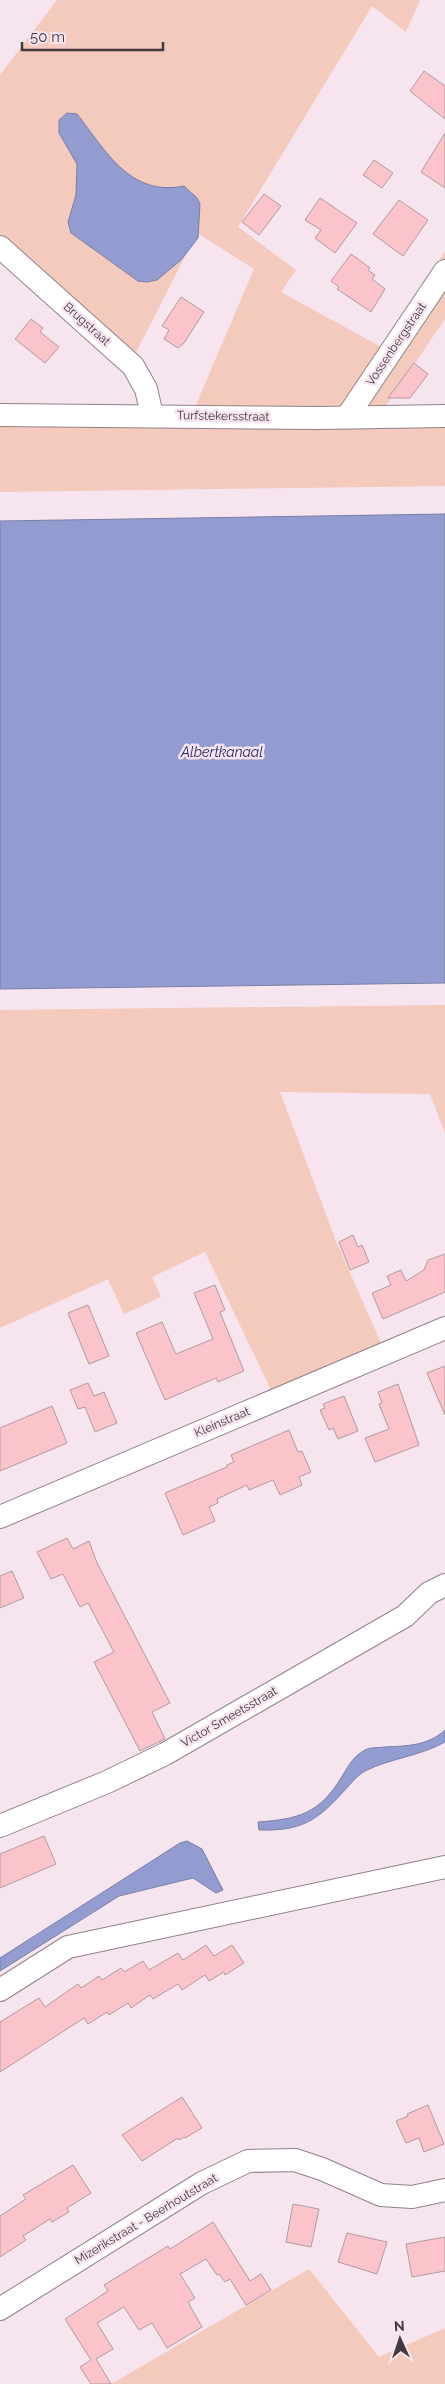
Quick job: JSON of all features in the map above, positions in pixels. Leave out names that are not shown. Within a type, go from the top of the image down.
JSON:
[{"type":"street","name":"Brugstraat","points":[[0,247],[134,366],[146,389],[152,415]]},
{"type":"street","name":"Vossenbergstraat","points":[[347,417],[445,271]]},
{"type":"street","name":"Turfstekersstraat","points":[[0,415],[445,416]]},
{"type":"street","name":"Kleinstraat","points":[[0,1517],[445,1328]]},
{"type":"street","name":"Victor Smeetsstraat","points":[[0,1826],[107,1782],[165,1754],[404,1616],[429,1593],[445,1585]]},
{"type":"street","points":[[0,1990],[68,1946],[445,1866]]},
{"type":"street","name":"Mizerikstraat - Beerhoutstraat","points":[[0,2309],[202,2183],[248,2161],[295,2160],[330,2172],[381,2195],[412,2197],[445,2190]]},
{"type":"shaded area","points":[[57,0],[420,0],[406,32],[372,6],[238,227],[296,270],[281,292],[381,347],[445,252],[445,319],[383,410],[195,407],[254,269],[197,233],[125,374],[0,256],[0,75]]},
{"type":"shaded area","points":[[0,425],[445,426],[445,486],[0,492]]},
{"type":"shaded area","points":[[445,1005],[445,1133],[430,1094],[280,1092],[336,1241],[381,1343],[271,1390],[205,1252],[152,1277],[161,1297],[124,1314],[108,1279],[0,1328],[0,1010]]},
{"type":"shaded area","points":[[309,2269],[379,2357],[445,2328],[445,2384],[111,2384]]},
{"type":"water","points":[[67,113],[77,114],[109,156],[134,178],[149,185],[165,188],[184,186],[197,198],[200,204],[198,238],[181,260],[157,280],[138,281],[71,233],[68,222],[76,195],[77,164],[59,133],[59,120]]},
{"type":"water","name":"Albertkanaal","points":[[445,514],[445,983],[0,989],[0,521]]},
{"type":"water","points":[[445,1730],[445,1742],[426,1751],[385,1763],[362,1773],[324,1811],[306,1823],[286,1829],[259,1830],[258,1822],[285,1819],[316,1807],[333,1790],[361,1752],[372,1748],[424,1742]]},
{"type":"water","points":[[187,1841],[202,1849],[223,1890],[216,1893],[193,1878],[119,1896],[0,1971],[0,1958],[180,1843]]},
{"type":"building","points":[[424,71],[445,86],[445,119],[410,91]]},
{"type":"building","points":[[445,133],[445,188],[421,172]]},
{"type":"building","points":[[374,160],[393,173],[382,188],[363,175]]},
{"type":"building","points":[[264,194],[281,206],[259,235],[242,222]]},
{"type":"building","points":[[320,198],[357,223],[335,253],[315,238],[321,230],[305,220]]},
{"type":"building","points":[[399,200],[428,220],[403,256],[373,234]]},
{"type":"building","points":[[351,254],[370,268],[368,270],[375,275],[372,279],[385,289],[371,312],[337,289],[339,287],[331,281]]},
{"type":"building","points":[[181,297],[204,312],[184,343],[178,348],[164,339],[169,330],[162,326]]},
{"type":"building","points":[[31,319],[43,328],[40,332],[59,347],[45,363],[15,339]]},
{"type":"building","points":[[414,363],[428,374],[410,398],[388,398]]},
{"type":"building","points":[[353,1235],[358,1247],[362,1245],[369,1262],[350,1270],[339,1242]]},
{"type":"building","points":[[445,1254],[445,1292],[383,1319],[372,1293],[391,1285],[387,1276],[401,1270],[406,1281],[424,1270],[428,1260]]},
{"type":"building","points":[[215,1285],[225,1310],[220,1312],[244,1371],[218,1382],[216,1378],[165,1400],[136,1333],[162,1322],[176,1354],[213,1339],[194,1293]]},
{"type":"building","points":[[88,1305],[109,1356],[89,1364],[68,1313]]},
{"type":"building","points":[[445,1366],[445,1415],[427,1373]]},
{"type":"building","points":[[88,1383],[94,1396],[104,1392],[117,1423],[95,1432],[85,1407],[78,1409],[70,1390]]},
{"type":"building","points":[[398,1384],[419,1445],[375,1462],[365,1438],[389,1429],[379,1404],[382,1403],[378,1392]]},
{"type":"building","points":[[344,1396],[358,1431],[338,1439],[333,1428],[329,1430],[320,1410],[325,1408],[323,1404]]},
{"type":"building","points":[[52,1406],[67,1443],[0,1471],[0,1428]]},
{"type":"building","points":[[289,1430],[298,1452],[302,1451],[311,1472],[299,1477],[302,1485],[280,1495],[273,1480],[249,1490],[247,1485],[217,1499],[218,1503],[209,1507],[215,1521],[183,1535],[165,1493],[227,1467],[227,1465],[234,1462],[231,1455]]},
{"type":"building","points":[[67,1538],[73,1549],[89,1541],[97,1563],[170,1703],[152,1712],[165,1739],[140,1751],[94,1662],[114,1652],[88,1603],[80,1607],[63,1574],[51,1579],[37,1552]]},
{"type":"building","points":[[12,1571],[24,1598],[0,1608],[0,1576]]},
{"type":"building","points":[[44,1836],[56,1864],[0,1888],[0,1854]]},
{"type":"building","points":[[206,1945],[214,1956],[232,1945],[244,1963],[225,1975],[224,1972],[209,1981],[205,1975],[182,1990],[178,1984],[153,1999],[150,1995],[131,2008],[128,2003],[109,2015],[107,2012],[88,2024],[84,2018],[0,2072],[0,2022],[39,1998],[45,2007],[78,1984],[81,1988],[99,1976],[102,1980],[121,1968],[124,1972],[143,1961],[149,1970],[178,1953],[183,1960]]},
{"type":"building","points":[[182,2097],[202,2128],[185,2138],[179,2140],[178,2138],[142,2161],[122,2135]]},
{"type":"building","points":[[428,2105],[444,2144],[424,2152],[419,2138],[406,2143],[396,2121]]},
{"type":"building","points":[[73,2165],[91,2193],[67,2208],[69,2212],[52,2222],[50,2219],[23,2236],[26,2240],[0,2257],[0,2216],[26,2199],[23,2195]]},
{"type":"building","points":[[293,2204],[319,2209],[311,2247],[286,2242]]},
{"type":"building","points":[[213,2222],[250,2281],[261,2274],[271,2290],[246,2305],[230,2279],[225,2282],[219,2274],[217,2275],[206,2259],[180,2274],[195,2298],[188,2302],[202,2327],[167,2348],[152,2323],[139,2330],[124,2307],[97,2323],[113,2349],[96,2359],[111,2384],[91,2384],[80,2367],[91,2360],[65,2319],[108,2291],[104,2285],[168,2246],[170,2249]]},
{"type":"building","points":[[347,2233],[387,2242],[377,2274],[338,2262]]},
{"type":"building","points":[[445,2237],[445,2271],[412,2277],[406,2244]]}]
